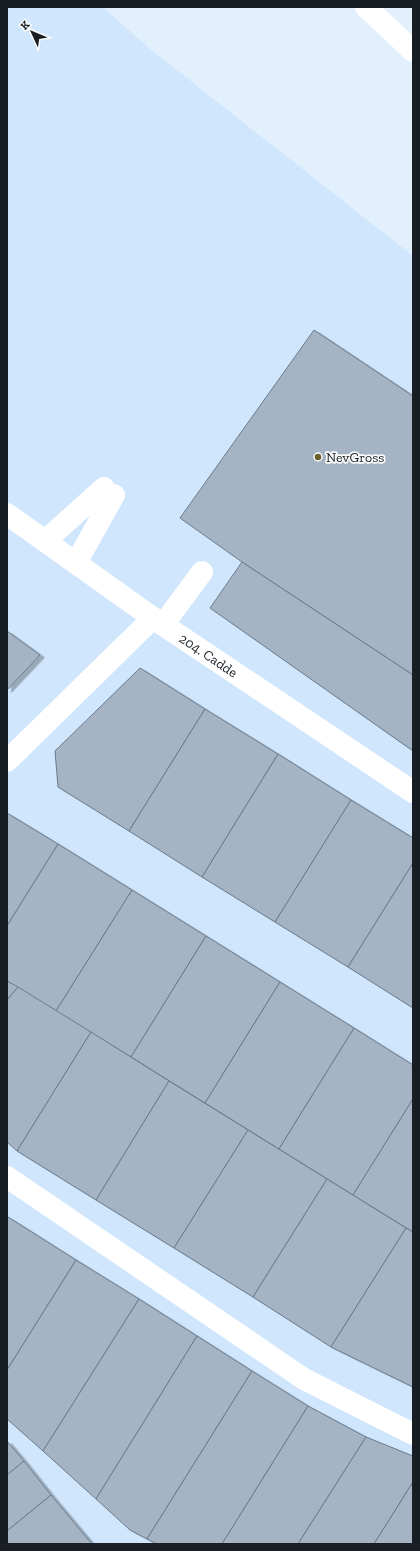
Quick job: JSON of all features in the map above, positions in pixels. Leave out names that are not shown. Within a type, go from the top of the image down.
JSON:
[{"type":"street","points":[[366,7],[413,51]]},
{"type":"street","points":[[45,541],[109,492],[76,563]]},
{"type":"street","name":"204. Cadde","points":[[7,514],[158,622],[413,792]]},
{"type":"street","points":[[7,761],[158,622],[202,572]]},
{"type":"street","points":[[7,1177],[304,1379],[413,1434]]},
{"type":"shaded area","points":[[7,7],[103,7],[150,49],[413,256],[413,1544],[7,1544]]},
{"type":"building","name":"NevGross","points":[[314,330],[413,396],[413,675],[242,562],[180,518]]},
{"type":"building","points":[[242,562],[413,675],[413,751],[210,608]]},
{"type":"building","points":[[7,631],[40,655],[7,690]]},
{"type":"building","points":[[140,668],[205,709],[129,831],[58,787],[55,751]]},
{"type":"building","points":[[205,709],[278,754],[202,877],[129,831]]},
{"type":"building","points":[[278,754],[351,800],[275,922],[202,877]]},
{"type":"building","points":[[351,800],[413,838],[413,863],[348,967],[275,922]]},
{"type":"building","points":[[7,813],[58,844],[7,926]]},
{"type":"building","points":[[58,844],[132,890],[56,1011],[7,981],[7,926]]},
{"type":"building","points":[[413,863],[413,1008],[348,967]]},
{"type":"building","points":[[132,890],[206,936],[131,1057],[56,1011]]},
{"type":"building","points":[[206,936],[280,982],[205,1103],[131,1057]]},
{"type":"building","points":[[7,981],[18,987],[7,1000]]},
{"type":"building","points":[[280,982],[354,1028],[279,1149],[205,1103]]},
{"type":"building","points":[[18,987],[91,1032],[17,1151],[7,1142],[7,1000]]},
{"type":"building","points":[[354,1028],[413,1065],[413,1099],[353,1195],[279,1149]]},
{"type":"building","points":[[91,1032],[169,1081],[96,1200],[17,1151]]},
{"type":"building","points":[[169,1081],[248,1130],[174,1248],[96,1200]]},
{"type":"building","points":[[413,1099],[413,1232],[353,1195]]},
{"type":"building","points":[[248,1130],[327,1179],[253,1297],[174,1248]]},
{"type":"building","points":[[327,1179],[406,1228],[331,1347],[253,1297]]},
{"type":"building","points":[[8,1217],[76,1260],[7,1370],[7,1218]]},
{"type":"building","points":[[406,1228],[413,1232],[413,1387],[331,1347]]},
{"type":"building","points":[[76,1260],[139,1299],[43,1451],[7,1419],[7,1370]]},
{"type":"building","points":[[139,1299],[197,1336],[96,1499],[43,1451]]},
{"type":"building","points":[[197,1336],[252,1371],[147,1539],[130,1530],[96,1499]]},
{"type":"building","points":[[252,1371],[308,1406],[222,1544],[157,1544],[147,1539]]},
{"type":"building","points":[[308,1406],[366,1437],[298,1544],[222,1544]]},
{"type":"building","points":[[366,1437],[413,1456],[413,1482],[374,1544],[298,1544]]},
{"type":"building","points":[[7,1441],[24,1461],[7,1475]]},
{"type":"building","points":[[24,1461],[51,1495],[7,1531],[7,1475]]},
{"type":"building","points":[[413,1482],[413,1544],[374,1544]]},
{"type":"building","points":[[51,1495],[92,1544],[7,1544],[7,1531]]},
{"type":"place","name":"NevGross","points":[[318,457]]}]
